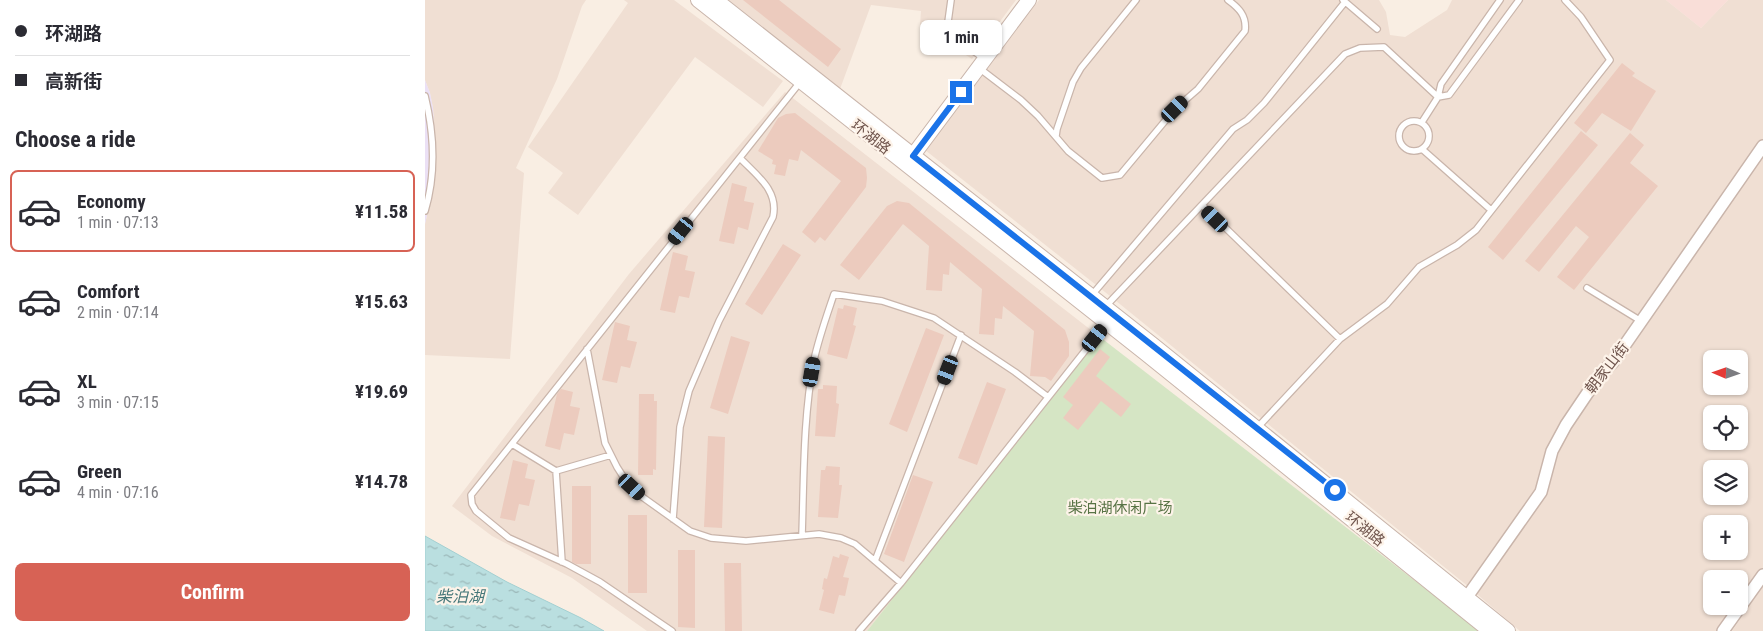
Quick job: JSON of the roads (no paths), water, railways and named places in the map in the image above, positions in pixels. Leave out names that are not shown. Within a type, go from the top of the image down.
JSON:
[{"type":"street","name":"环湖路","points":[[698,0],[801,81],[1091,296],[1103,315],[1257,428],[1508,631]]},
{"type":"street","name":"环湖路","points":[[716,0],[1490,631]]},
{"type":"street","points":[[910,160],[1029,0]]},
{"type":"street","name":"朝家山街","points":[[1467,598],[1541,492],[1553,450],[1565,425],[1601,374],[1613,362],[1763,146]]},
{"type":"street","points":[[1723,631],[1763,575]]},
{"type":"lane","points":[[951,0],[947,29],[950,35],[1021,100],[1069,151],[1102,178],[1120,175],[1175,109],[1198,89],[1245,31],[1246,23],[1243,14],[1228,0]]},
{"type":"lane","points":[[1056,136],[1073,82],[1081,68],[1136,0]]},
{"type":"lane","points":[[1422,122],[1439,97],[1441,84],[1500,0]]},
{"type":"lane","points":[[1439,97],[1449,95],[1519,0]]},
{"type":"lane","points":[[1257,428],[1340,339],[1387,304],[1419,267],[1467,238],[1610,60],[1581,17],[1565,0]]},
{"type":"lane","points":[[1091,296],[1233,130],[1247,120],[1264,103],[1344,1],[1377,29]]},
{"type":"lane","points":[[859,631],[901,583],[1048,397],[1103,315],[1202,205],[1345,54],[1360,48],[1384,47],[1439,97]]},
{"type":"lane","points":[[672,631],[599,582],[562,562],[509,538],[476,511],[472,504],[471,495],[801,81]]},
{"type":"lane","points":[[425,96],[432,129],[433,147],[430,185],[425,210]]},
{"type":"lane","points":[[1413,120],[1422,122],[1425,125],[1430,133],[1428,142],[1422,149],[1413,151],[1402,146],[1399,138],[1400,130],[1405,123],[1413,120]]},
{"type":"lane","points":[[1422,149],[1491,210]]},
{"type":"lane","points":[[673,519],[679,427],[689,392],[719,321],[775,211],[774,200],[768,187],[740,158]]},
{"type":"lane","points":[[1202,205],[1340,339]]},
{"type":"lane","points":[[1587,288],[1641,321]]},
{"type":"lane","points":[[803,536],[805,436],[810,384],[820,333],[834,294],[864,297],[934,318],[1015,372],[1048,397]]},
{"type":"lane","points":[[875,561],[961,335]]},
{"type":"lane","points":[[587,349],[602,429],[611,456],[624,478],[632,487],[673,519],[690,531],[722,540],[746,541],[819,534],[841,538],[855,544],[901,583]]},
{"type":"lane","points":[[512,444],[556,471],[611,456]]},
{"type":"lane","points":[[556,471],[562,562]]},
{"type":"water","name":"柴泊湖","points":[[425,536],[507,582],[604,631],[425,631]]},
{"type":"park label","name":"柴泊湖休闲广场","points":[[1120,508]]}]
